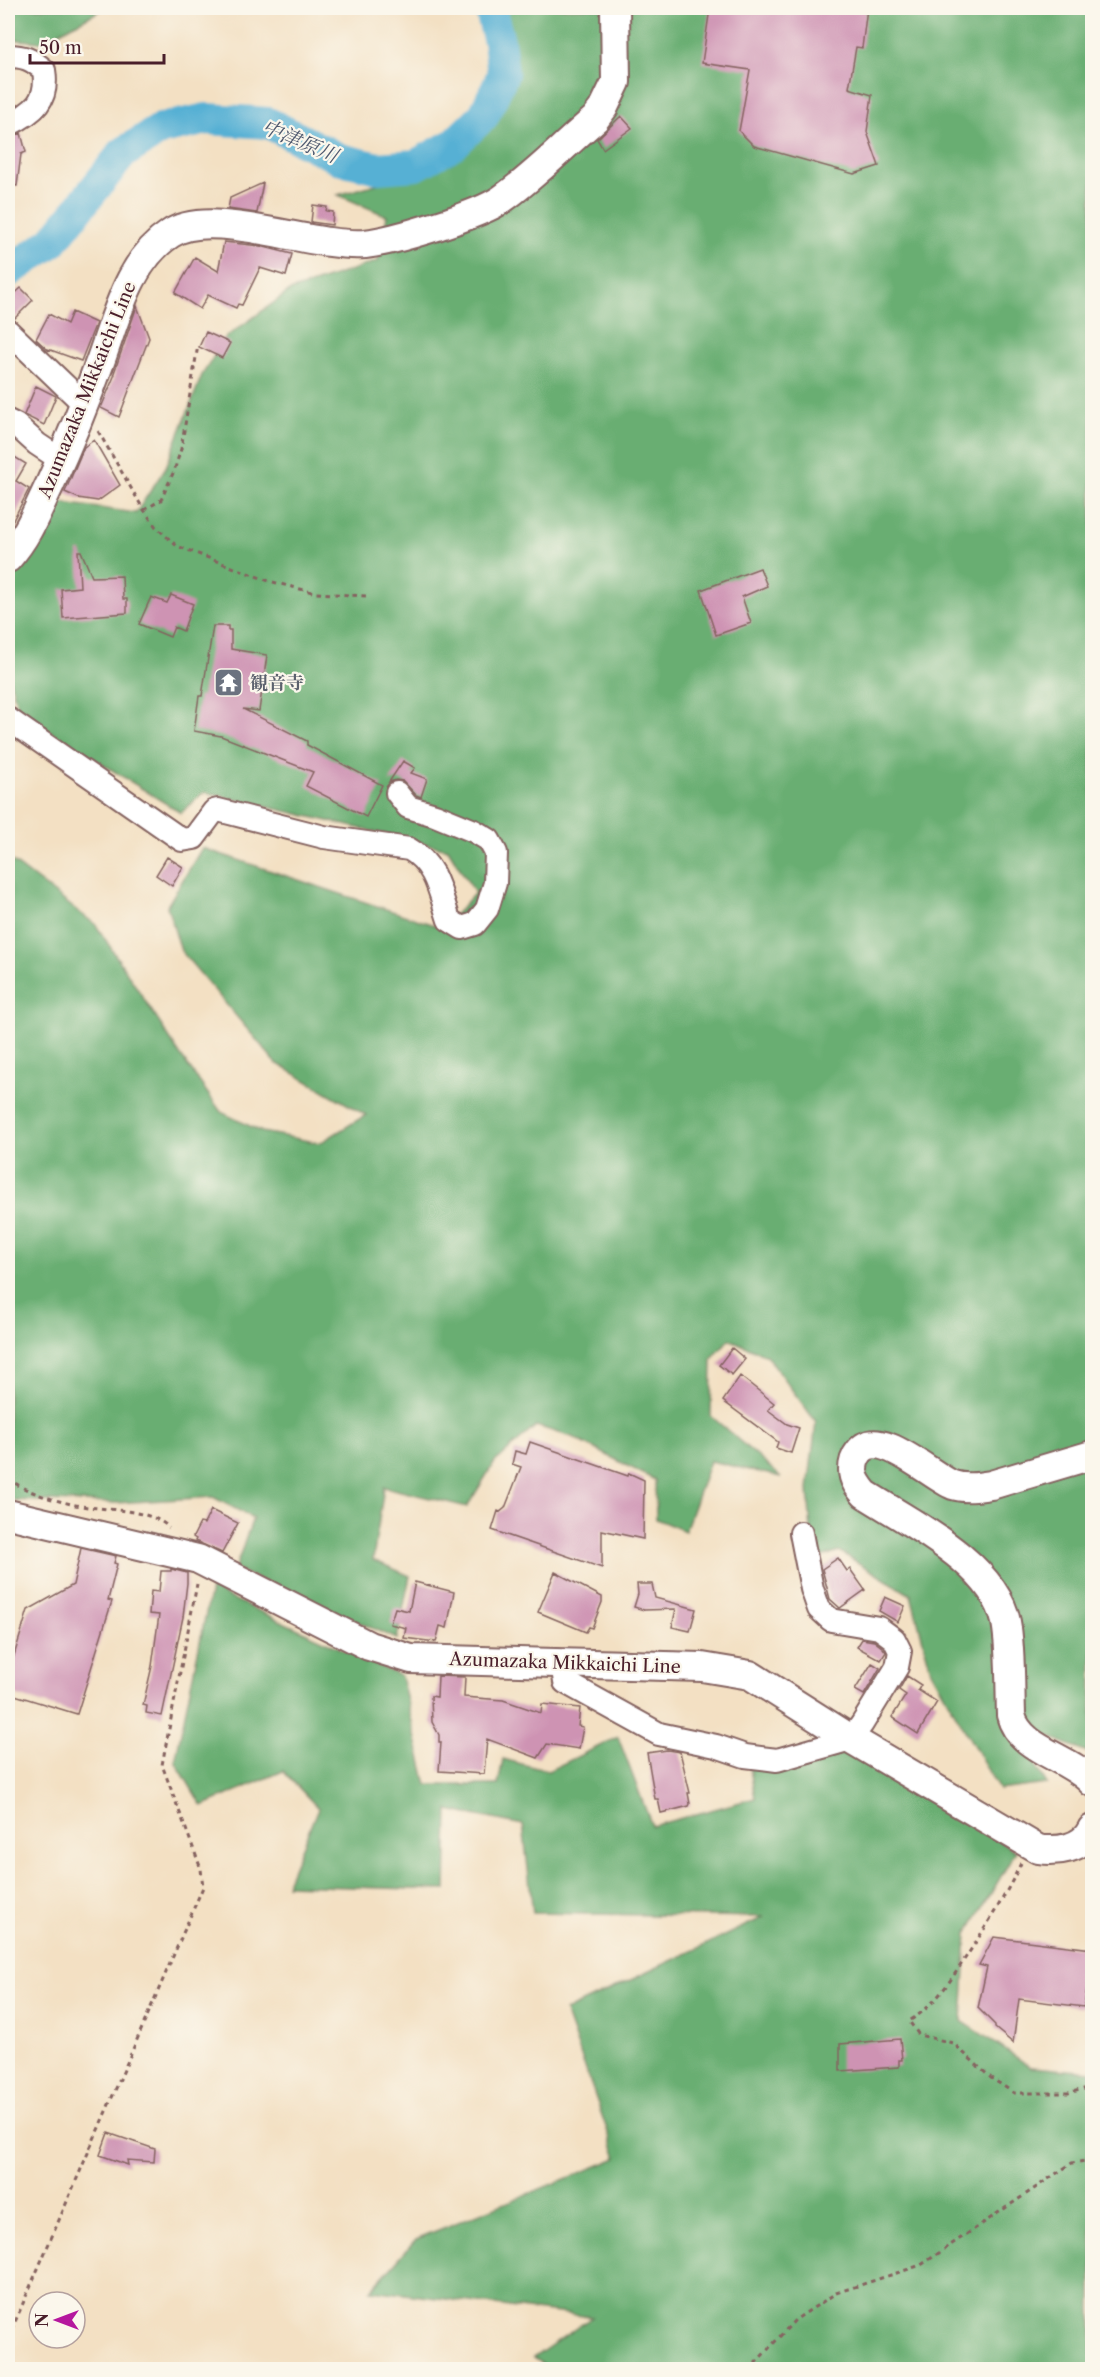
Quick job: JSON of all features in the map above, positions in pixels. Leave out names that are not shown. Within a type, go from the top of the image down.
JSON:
[{"type":"main road","name":"Azumazaka Mikkaichi Line","points":[[8,558],[24,539],[61,460],[84,406],[127,290],[141,262],[153,248],[169,234],[181,228],[220,223],[330,243],[367,244],[402,235],[487,207],[501,200],[595,119],[604,108],[616,82],[615,8]]},
{"type":"main road","points":[[1092,1455],[991,1485],[976,1487],[953,1484],[909,1458],[878,1444],[868,1445],[860,1450],[853,1470],[857,1485],[866,1494],[947,1546],[983,1578],[998,1599],[1006,1622],[1011,1714],[1014,1726],[1023,1737],[1083,1772],[1092,1782]]},
{"type":"main road","name":"Azumazaka Mikkaichi Line","points":[[8,1514],[106,1539],[189,1556],[369,1646],[411,1659],[702,1667],[750,1675],[851,1739],[1038,1849]]},
{"type":"main road","points":[[1038,1849],[1054,1852],[1070,1847],[1081,1842],[1092,1829]]},
{"type":"street","points":[[8,56],[24,56],[34,61],[44,70],[47,87],[41,100],[27,116],[8,125]]},
{"type":"street","points":[[8,331],[84,406]]},
{"type":"street","points":[[8,421],[61,460]]},
{"type":"street","points":[[8,719],[182,840],[194,838],[214,811],[218,810],[324,837],[409,849],[420,855],[437,879],[449,921],[462,928],[475,924],[487,909],[495,883],[496,853],[489,840],[453,822],[408,807],[397,793]]},
{"type":"street","points":[[562,1664],[565,1682],[659,1734],[716,1746],[745,1756],[777,1760],[851,1739],[897,1667],[900,1651],[894,1639],[879,1628],[831,1620],[819,1609],[812,1589],[801,1533]]},
{"type":"path","points":[[144,510],[161,500],[174,471],[181,449],[198,345]]},
{"type":"path","points":[[84,406],[144,510],[156,527],[177,546],[269,581],[316,593],[367,596]]},
{"type":"path","points":[[8,1478],[17,1486],[79,1506],[148,1516],[166,1524],[189,1556],[198,1580],[162,1765],[201,1869],[203,1887],[8,2338]]},
{"type":"path","points":[[1038,1849],[1023,1859],[1000,1906],[940,1996],[922,2013],[909,2021],[919,2035],[953,2043],[992,2078],[1014,2093],[1068,2093],[1092,2087]]},
{"type":"path","points":[[749,2370],[795,2320],[836,2293],[921,2265],[1071,2163],[1092,2160]]},
{"type":"green space","points":[[8,8],[105,8],[41,42],[8,39]]},
{"type":"green space","points":[[498,8],[1092,8],[1092,1754],[1009,1721],[1047,1784],[999,1790],[931,1671],[911,1595],[839,1551],[813,1560],[808,1489],[816,1422],[766,1355],[729,1339],[712,1359],[711,1416],[781,1477],[710,1461],[685,1531],[656,1519],[655,1480],[572,1437],[536,1426],[494,1463],[467,1507],[384,1487],[373,1560],[410,1576],[397,1639],[235,1569],[253,1518],[213,1497],[116,1503],[8,1500],[8,858],[96,925],[181,1056],[221,1112],[262,1132],[320,1143],[366,1115],[276,1063],[181,951],[167,906],[202,848],[443,928],[475,893],[448,849],[204,792],[181,813],[19,712],[8,674],[8,566],[56,502],[136,513],[166,467],[202,375],[226,337],[290,291],[378,261],[387,216],[338,195],[453,162],[499,108],[513,64]]},
{"type":"green space","points":[[211,1589],[401,1676],[427,1785],[498,1785],[503,1759],[548,1771],[618,1737],[652,1826],[755,1798],[749,1763],[850,1749],[1016,1851],[967,1934],[962,2021],[1031,2067],[1092,2072],[1092,2369],[550,2369],[533,2358],[592,2317],[371,2290],[416,2239],[617,2158],[565,2011],[764,1917],[533,1913],[523,1825],[448,1810],[446,1890],[286,1885],[318,1808],[283,1771],[202,1806],[175,1761]]},
{"type":"building","points":[[710,8],[867,8],[862,48],[856,47],[849,88],[872,95],[867,132],[879,166],[854,174],[754,146],[739,131],[750,70],[702,63]]},
{"type":"building","points":[[621,116],[632,128],[603,149],[597,139]]},
{"type":"building","points":[[21,133],[26,152],[21,154],[17,186],[8,185],[8,138]]},
{"type":"building","points":[[263,183],[257,213],[228,209],[230,198]]},
{"type":"building","points":[[313,205],[327,207],[326,211],[333,212],[332,225],[311,222]]},
{"type":"building","points":[[224,242],[260,246],[292,254],[286,276],[260,268],[242,305],[238,304],[236,308],[208,295],[200,309],[175,293],[195,257],[218,271]]},
{"type":"building","points":[[21,288],[33,300],[14,319],[8,318],[8,300]]},
{"type":"building","points":[[137,306],[149,338],[119,417],[101,408],[115,374]]},
{"type":"building","points":[[72,312],[96,323],[81,361],[48,350],[36,339],[49,314],[67,324]]},
{"type":"building","points":[[206,332],[230,343],[222,358],[199,347]]},
{"type":"building","points":[[36,386],[56,396],[44,425],[24,415]]},
{"type":"building","points":[[94,440],[120,485],[98,501],[78,498],[65,492],[84,447]]},
{"type":"building","points":[[8,453],[26,464],[16,481],[29,489],[8,530]]},
{"type":"building","points":[[78,551],[81,551],[92,577],[122,576],[123,599],[127,599],[127,613],[63,618],[61,589],[80,587]]},
{"type":"building","points":[[760,568],[767,586],[742,597],[751,623],[716,635],[701,590]]},
{"type":"building","points":[[171,595],[193,604],[183,631],[174,627],[170,637],[139,624],[151,597],[167,603]]},
{"type":"building","points":[[213,626],[228,626],[228,630],[231,630],[231,649],[267,655],[259,711],[243,709],[307,741],[307,745],[382,785],[366,817],[306,786],[313,772],[221,736],[194,731]]},
{"type":"building","points":[[403,761],[415,768],[411,773],[427,779],[421,797],[416,795],[403,781],[389,782]]},
{"type":"building","points":[[167,857],[183,867],[172,886],[156,875]]},
{"type":"building","points":[[732,1348],[745,1359],[732,1375],[719,1365]]},
{"type":"building","points":[[740,1376],[774,1403],[768,1410],[787,1424],[799,1428],[791,1453],[776,1448],[778,1442],[723,1401]]},
{"type":"building","points":[[530,1442],[628,1476],[629,1473],[644,1480],[643,1539],[602,1530],[602,1568],[492,1530],[498,1511],[505,1508],[521,1467],[512,1464],[515,1451],[526,1454]]},
{"type":"building","points":[[211,1510],[238,1523],[222,1553],[195,1541],[193,1537],[200,1523],[204,1524]]},
{"type":"building","points":[[81,1548],[116,1556],[114,1563],[117,1564],[108,1600],[112,1601],[77,1714],[8,1693],[8,1675],[28,1610],[73,1585]]},
{"type":"building","points":[[838,1558],[847,1571],[850,1569],[865,1590],[840,1608],[830,1599],[822,1569]]},
{"type":"building","points":[[171,1569],[187,1573],[187,1583],[183,1617],[162,1716],[146,1713],[147,1706],[143,1705],[152,1666],[159,1615],[149,1614],[151,1591],[159,1592],[161,1571],[171,1571]]},
{"type":"building","points":[[555,1572],[602,1597],[592,1628],[589,1627],[586,1632],[538,1612]]},
{"type":"building","points":[[415,1582],[454,1592],[447,1628],[440,1626],[436,1642],[404,1638],[406,1628],[390,1624],[395,1608],[409,1611]]},
{"type":"building","points":[[637,1584],[652,1584],[655,1598],[696,1609],[690,1631],[672,1627],[676,1609],[644,1610],[634,1607],[638,1594]]},
{"type":"building","points":[[885,1597],[905,1606],[898,1622],[879,1611]]},
{"type":"building","points":[[862,1639],[874,1641],[883,1648],[886,1652],[881,1660],[857,1647]]},
{"type":"building","points":[[872,1663],[880,1668],[864,1695],[855,1690]]},
{"type":"building","points":[[438,1676],[465,1677],[464,1697],[503,1700],[541,1713],[542,1704],[580,1708],[578,1726],[583,1727],[579,1749],[547,1744],[538,1758],[487,1739],[484,1774],[439,1771],[441,1742],[439,1742],[439,1735],[432,1722],[431,1696],[437,1697]]},
{"type":"building","points":[[907,1676],[921,1685],[918,1690],[937,1702],[918,1734],[892,1717],[906,1695],[899,1690]]},
{"type":"building","points":[[667,1750],[680,1752],[690,1793],[688,1793],[690,1804],[661,1813],[658,1799],[655,1799],[647,1753]]},
{"type":"building","points":[[994,1937],[1092,1949],[1092,1988],[1087,1987],[1084,2007],[1019,1999],[1013,2043],[995,2028],[995,2025],[978,2008],[987,1967],[979,1965]]},
{"type":"building","points":[[900,2039],[902,2060],[899,2060],[899,2067],[840,2071],[840,2044]]},
{"type":"building","points":[[108,2133],[155,2149],[154,2162],[127,2160],[128,2165],[100,2155]]},
{"type":"waterway","name":"中津原川","points":[[8,272],[52,242],[123,153],[161,129],[207,119],[268,123],[340,159],[378,168],[416,165],[454,144],[484,115],[503,74],[499,41],[490,8]]},
{"type":"place","name":"観音寺","points":[[229,683]]}]
